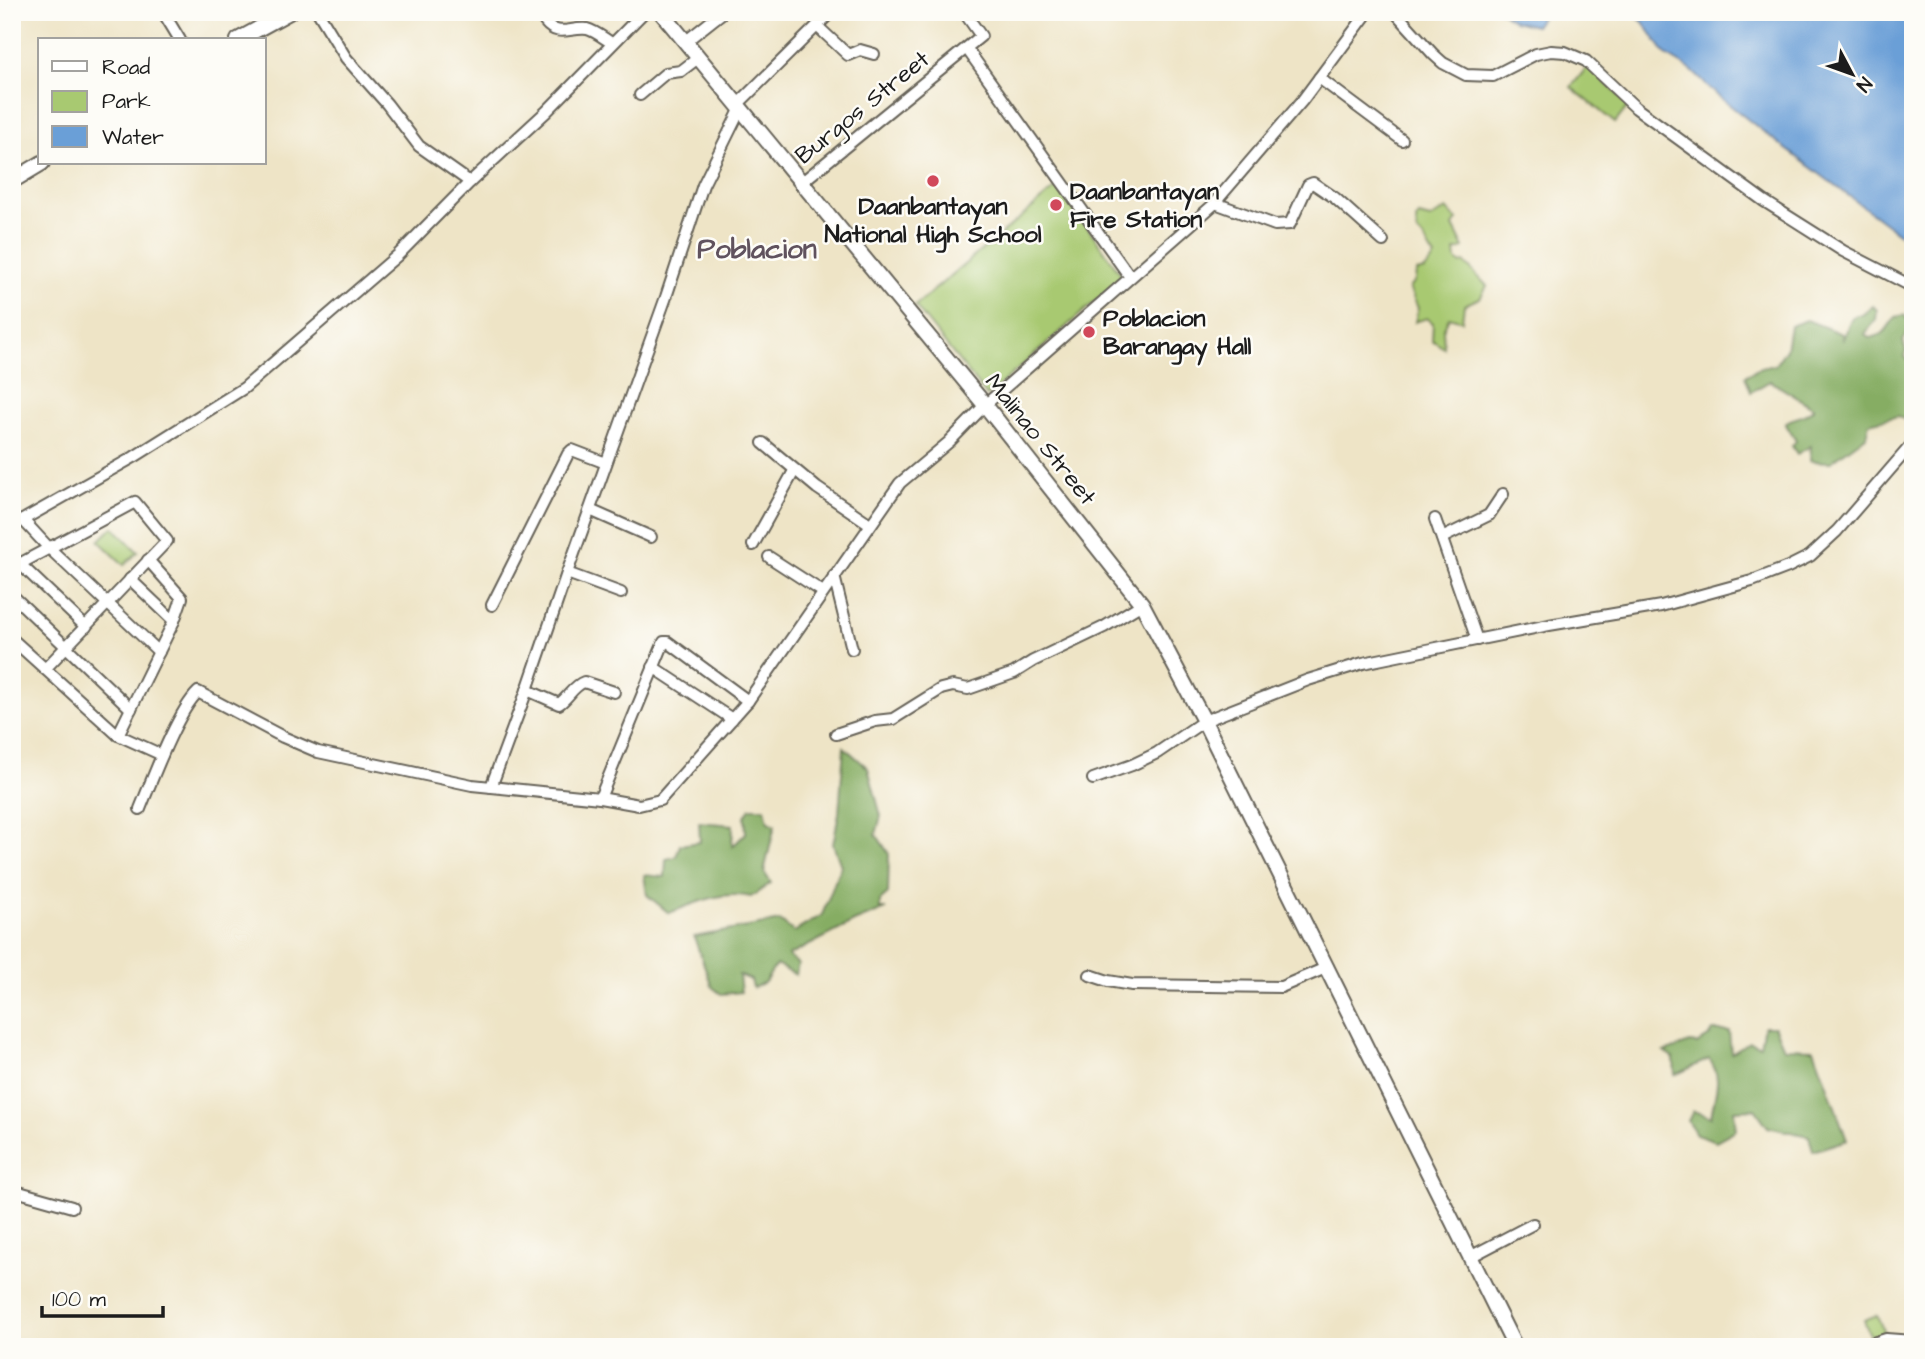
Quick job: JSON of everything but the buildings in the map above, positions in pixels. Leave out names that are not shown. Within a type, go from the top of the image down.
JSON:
[{"type":"main road","points":[[242,38],[289,12]]},
{"type":"main road","name":"Malinao Street","points":[[661,12],[985,405],[1142,604],[1328,967],[1515,1347]]},
{"type":"main road","points":[[12,181],[40,164]]},
{"type":"street","points":[[163,12],[179,38]]},
{"type":"street","points":[[318,12],[346,58],[387,104],[419,146],[470,182]]},
{"type":"street","points":[[549,12],[545,22],[550,28],[560,32],[587,29],[612,43]]},
{"type":"street","points":[[12,526],[144,451],[235,395],[369,282],[470,182],[546,112],[644,12]]},
{"type":"street","points":[[685,42],[723,12]]},
{"type":"street","points":[[491,787],[666,297],[703,185],[739,106],[831,12]]},
{"type":"street","name":"Burgos Street","points":[[801,183],[981,36],[964,12]]},
{"type":"street","points":[[140,809],[162,755],[190,701],[198,692],[283,737],[318,752],[472,785],[600,797],[639,805],[654,803],[666,795],[748,701],[900,483],[1215,202],[1250,164],[1368,12]]},
{"type":"street","points":[[1395,12],[1443,62],[1466,75],[1493,76],[1536,54],[1551,51],[1565,52],[1580,58],[1601,73],[1636,108],[1764,201],[1843,251],[1913,287]]},
{"type":"street","points":[[817,26],[848,55],[860,50],[874,54]]},
{"type":"street","points":[[967,49],[1130,277]]},
{"type":"street","points":[[640,95],[666,73],[681,71],[698,58]]},
{"type":"street","points":[[1319,78],[1402,140]]},
{"type":"street","points":[[1215,202],[1283,226],[1290,224],[1308,185],[1313,183],[1335,198],[1383,241]]},
{"type":"street","points":[[763,443],[794,471],[870,524]]},
{"type":"street","points":[[1093,779],[1157,753],[1204,721],[1308,680],[1363,663],[1661,606],[1752,581],[1788,567],[1810,556],[1837,531],[1913,443]]},
{"type":"street","points":[[492,605],[568,454],[572,450],[577,451],[606,463]]},
{"type":"street","points":[[753,545],[794,471]]},
{"type":"street","points":[[1442,538],[1489,515],[1503,494]]},
{"type":"street","points":[[45,669],[66,648],[86,627],[107,603],[167,541],[135,502],[16,566],[86,627]]},
{"type":"street","points":[[590,510],[651,537]]},
{"type":"street","points":[[1435,519],[1477,640]]},
{"type":"street","points":[[23,520],[159,652]]},
{"type":"street","points":[[769,556],[823,592]]},
{"type":"street","points":[[118,735],[174,621],[182,598],[148,560]]},
{"type":"street","points":[[567,573],[621,593]]},
{"type":"street","points":[[834,576],[852,649]]},
{"type":"street","points":[[130,579],[174,621]]},
{"type":"street","points":[[12,595],[131,709]]},
{"type":"street","points":[[836,734],[875,721],[893,719],[941,689],[953,686],[968,689],[1004,678],[1142,604]]},
{"type":"street","points":[[12,639],[118,735],[162,755]]},
{"type":"street","points":[[600,797],[664,642],[668,642],[748,701]]},
{"type":"street","points":[[653,667],[732,719]]},
{"type":"street","points":[[527,690],[559,704],[576,685],[584,681],[614,692]]},
{"type":"street","points":[[1090,975],[1132,985],[1281,987],[1328,967]]},
{"type":"street","points":[[12,1189],[72,1207]]},
{"type":"street","points":[[1469,1257],[1533,1224]]},
{"type":"street","points":[[1860,1347],[1886,1339],[1913,1341]]},
{"type":"green space","points":[[1588,66],[1629,105],[1615,123],[1571,87]]},
{"type":"green space","points":[[1058,186],[1123,277],[987,396],[915,306]]},
{"type":"green space","points":[[1446,209],[1457,220],[1453,226],[1464,248],[1455,251],[1456,260],[1461,264],[1464,262],[1487,286],[1480,298],[1464,305],[1462,321],[1449,317],[1443,330],[1444,348],[1432,340],[1433,323],[1427,318],[1415,322],[1418,308],[1409,288],[1415,281],[1416,272],[1425,270],[1435,257],[1417,232],[1416,220],[1419,216],[1430,219]]},
{"type":"green space","points":[[1873,306],[1877,310],[1876,320],[1865,334],[1869,338],[1883,333],[1896,317],[1904,315],[1912,324],[1903,341],[1905,357],[1910,362],[1913,360],[1913,425],[1898,416],[1869,423],[1866,436],[1831,462],[1810,461],[1811,446],[1797,454],[1792,446],[1796,441],[1785,423],[1814,408],[1770,381],[1751,392],[1745,376],[1760,368],[1775,365],[1786,349],[1790,326],[1807,320],[1842,334],[1843,339],[1851,319],[1862,315]]},
{"type":"green space","points":[[113,527],[138,552],[124,565],[99,541]]},
{"type":"green space","points":[[844,747],[868,768],[881,816],[876,834],[889,854],[888,894],[880,901],[880,909],[886,909],[854,922],[788,956],[798,964],[796,975],[776,965],[765,982],[753,988],[751,980],[739,975],[741,992],[721,994],[712,987],[694,937],[780,921],[794,932],[822,915],[841,866],[833,844],[839,813]]},
{"type":"green space","points":[[750,808],[765,808],[768,822],[775,825],[764,872],[771,883],[751,897],[719,896],[669,913],[647,895],[644,875],[665,877],[666,859],[676,857],[680,845],[700,842],[699,822],[733,825],[732,847],[746,833],[745,816]]},
{"type":"green space","points":[[1764,1026],[1774,1026],[1784,1048],[1814,1049],[1847,1140],[1813,1151],[1809,1136],[1768,1127],[1755,1109],[1734,1110],[1736,1130],[1716,1141],[1696,1134],[1688,1121],[1693,1111],[1711,1117],[1717,1087],[1714,1066],[1709,1059],[1675,1075],[1674,1059],[1664,1052],[1690,1043],[1697,1044],[1713,1031],[1729,1031],[1731,1053],[1749,1042],[1760,1045]]},
{"type":"green space","points":[[1877,1315],[1885,1335],[1871,1338],[1864,1320]]},
{"type":"water","points":[[1502,12],[1545,12],[1535,26],[1514,21]]},
{"type":"water","points":[[1631,12],[1913,12],[1913,244],[1765,133],[1717,95],[1691,70],[1666,55],[1643,22]]},
{"type":"place","name":"Daanbantayan National High School","points":[[933,181]]},
{"type":"place","name":"Daanbantayan Fire Station","points":[[1056,205]]},
{"type":"place","name":"Poblacion Barangay Hall","points":[[1089,332]]},
{"type":"district","name":"Poblacion","points":[[757,248]]}]
